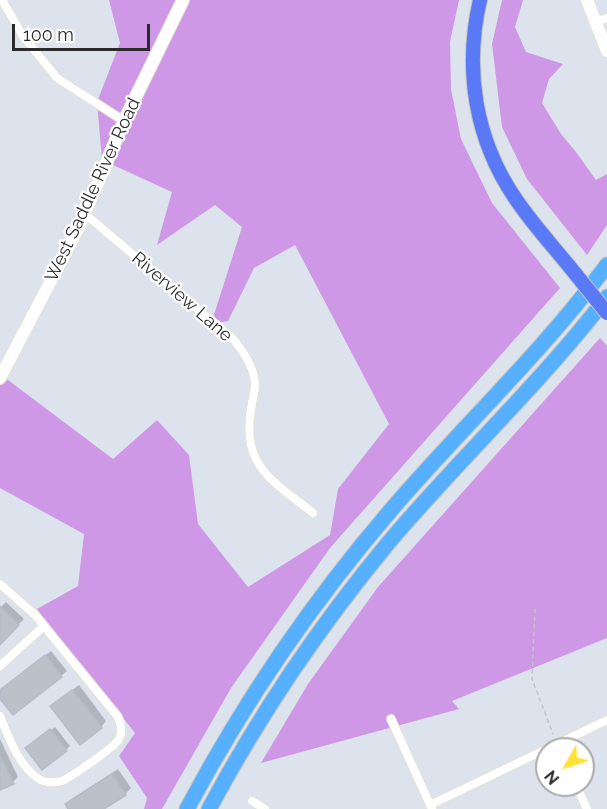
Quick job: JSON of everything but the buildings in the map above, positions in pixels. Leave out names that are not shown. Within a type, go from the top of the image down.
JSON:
[{"type":"highway","points":[[187,809],[250,700],[326,589],[391,510],[528,361],[607,265]]},
{"type":"highway","points":[[600,315],[607,297]]},
{"type":"highway","points":[[209,809],[280,689],[337,608],[411,516],[600,315],[607,303]]},
{"type":"main road","points":[[480,0],[473,34],[472,70],[476,104],[485,137],[498,170],[514,196],[569,267],[600,315]]},
{"type":"street","points":[[2,0],[23,36],[57,78],[124,121]]},
{"type":"street","name":"West Saddle River Road","points":[[0,378],[85,214],[124,121],[183,0]]},
{"type":"street","points":[[587,0],[602,20],[607,51]]},
{"type":"street","name":"Riverview Lane","points":[[85,214],[233,339],[241,349],[252,370],[255,385],[249,419],[249,435],[255,457],[270,477],[313,513]]},
{"type":"street","points":[[0,584],[35,615],[118,717],[121,724],[119,738],[112,747],[60,782],[46,782],[26,767],[0,716]]},
{"type":"street","points":[[0,666],[44,626]]},
{"type":"street","points":[[391,719],[431,807],[535,757]]},
{"type":"street","points":[[575,737],[607,720]]},
{"type":"street","points":[[252,801],[265,809]]},
{"type":"path","points":[[535,609],[532,679],[555,737]]},
{"type":"shaded area","points":[[109,0],[459,0],[450,42],[451,89],[461,139],[492,203],[560,288],[330,548],[231,688],[162,809],[144,809],[147,798],[119,756],[135,733],[37,609],[78,586],[84,534],[0,488],[0,374],[113,459],[157,420],[189,455],[198,524],[248,587],[330,535],[338,489],[389,424],[295,245],[254,268],[228,321],[211,324],[242,227],[215,205],[157,245],[172,192],[102,160],[97,102],[120,43]]},
{"type":"shaded area","points":[[502,0],[523,0],[515,27],[526,52],[563,64],[549,79],[542,103],[561,134],[596,180],[607,174],[607,225],[587,255],[527,179],[502,127],[492,44]]},
{"type":"shaded area","points":[[600,338],[607,346],[607,638],[452,701],[459,709],[261,763],[308,684],[378,587]]}]
